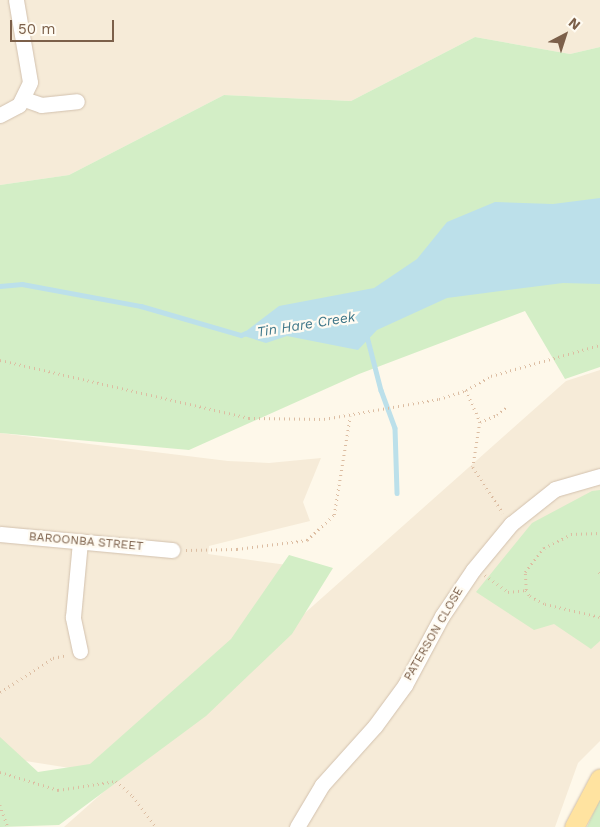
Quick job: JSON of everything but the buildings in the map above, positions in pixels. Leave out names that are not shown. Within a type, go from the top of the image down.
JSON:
[{"type":"main road","points":[[574,827],[600,778]]},
{"type":"street","points":[[0,115],[24,99],[30,82],[16,0]]},
{"type":"street","points":[[24,99],[40,105],[77,101]]},
{"type":"street","name":"PATERSON CLOSE","points":[[297,827],[322,785],[375,726],[405,685],[442,616],[473,570],[511,524],[554,489],[600,476]]},
{"type":"street","name":"BAROONBA STREET","points":[[0,534],[172,550]]},
{"type":"street","points":[[80,541],[73,617],[80,651]]},
{"type":"path","points":[[0,360],[249,418],[350,415],[397,408],[466,390],[491,376],[600,345]]},
{"type":"path","points":[[466,390],[480,422],[473,466],[511,524]]},
{"type":"path","points":[[480,422],[508,406]]},
{"type":"path","points":[[172,550],[237,549],[307,540],[334,515],[350,415]]},
{"type":"path","points":[[600,533],[571,534],[544,548],[525,572],[526,590],[535,601],[600,617]]},
{"type":"path","points":[[484,574],[508,592],[526,590]]},
{"type":"path","points":[[0,692],[53,658],[80,651]]},
{"type":"path","points":[[0,772],[58,790],[116,781],[134,796],[156,827]]},
{"type":"path","points":[[0,805],[8,827]]},
{"type":"shaded area","points":[[0,0],[600,0],[600,47],[570,54],[475,37],[351,101],[224,95],[69,175],[0,185]]},
{"type":"shaded area","points":[[600,370],[600,741],[578,763],[555,827],[64,827],[566,381]]},
{"type":"shaded area","points":[[0,433],[228,461],[269,463],[321,458],[303,502],[310,521],[209,546],[208,554],[287,565],[254,625],[89,771],[0,757]]},
{"type":"green space","points":[[475,37],[570,54],[600,47],[600,367],[565,379],[525,311],[359,374],[189,450],[0,433],[0,185],[69,175],[224,95],[351,101]]},
{"type":"green space","points":[[600,490],[600,641],[591,649],[554,624],[534,630],[476,592],[532,523],[592,491]]},
{"type":"green space","points":[[289,555],[333,568],[292,634],[206,716],[59,825],[0,827],[0,737],[38,772],[90,764],[231,639]]},
{"type":"green space","points":[[600,798],[600,827],[587,827]]},
{"type":"water","points":[[600,198],[600,284],[563,283],[447,298],[377,330],[358,350],[287,336],[266,343],[241,335],[279,306],[374,288],[417,259],[447,222],[495,202],[553,204]]},
{"type":"waterway","name":"Tin Hare Creek","points":[[0,286],[22,284],[141,306],[241,335],[246,333]]},
{"type":"waterway","points":[[367,336],[381,390],[395,428],[397,493]]}]
